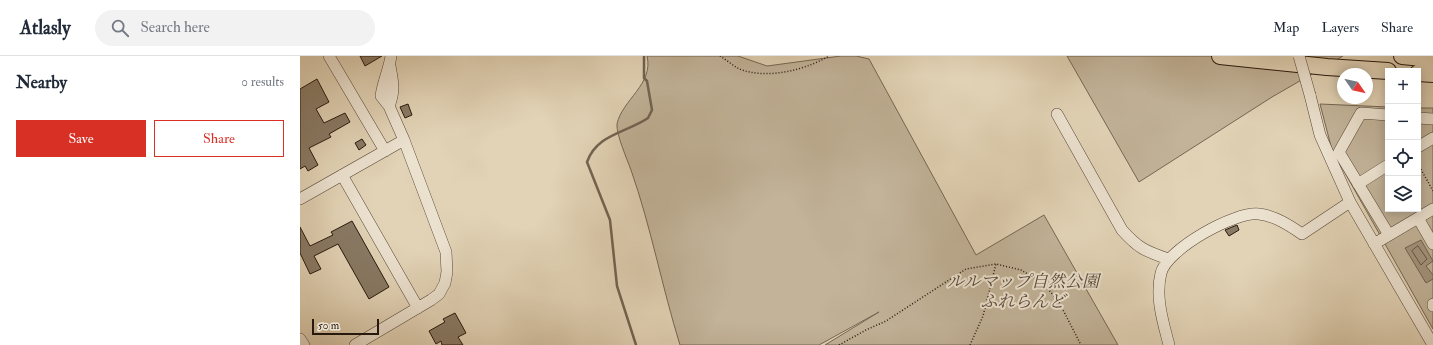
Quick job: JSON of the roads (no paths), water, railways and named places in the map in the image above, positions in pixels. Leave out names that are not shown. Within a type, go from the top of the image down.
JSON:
[{"type":"highway","points":[[1220,56],[1327,67],[1385,71]]},
{"type":"highway","points":[[1402,56],[1433,59]]},
{"type":"highway","points":[[1421,73],[1433,74]]},
{"type":"street","points":[[329,56],[385,151]]},
{"type":"street","points":[[1299,56],[1320,135],[1350,202],[1433,345]]},
{"type":"street","points":[[355,345],[439,294],[445,283],[447,272],[446,252],[404,140],[389,106],[393,96],[394,84],[390,61]]},
{"type":"street","points":[[1385,116],[1361,113],[1339,152],[1389,235]]},
{"type":"street","points":[[1057,114],[1122,230],[1135,245],[1148,252],[1168,259]]},
{"type":"street","points":[[1421,118],[1433,119]]},
{"type":"street","points":[[1421,145],[1433,138]]},
{"type":"street","points":[[300,199],[404,140]]},
{"type":"street","points":[[1358,184],[1385,167]]},
{"type":"street","points":[[342,175],[418,308]]},
{"type":"street","points":[[1168,345],[1161,316],[1158,291],[1161,272],[1168,259],[1184,245],[1234,217],[1258,214],[1280,220],[1302,234],[1350,202]]},
{"type":"street","points":[[1374,244],[1433,210]]},
{"type":"street","points":[[1418,218],[1433,244]]},
{"type":"street","points":[[300,339],[304,345]]},
{"type":"water","points":[[1421,240],[1433,261],[1426,266],[1433,275],[1433,279],[1426,283],[1405,248]]},
{"type":"waterway","points":[[636,345],[617,286],[610,220],[587,162],[598,145],[613,135],[648,118],[652,110],[647,81],[644,78],[644,56]]},
{"type":"park label","name":"ルルマップ自然公園 ふれらんど","points":[[1023,291]]}]
